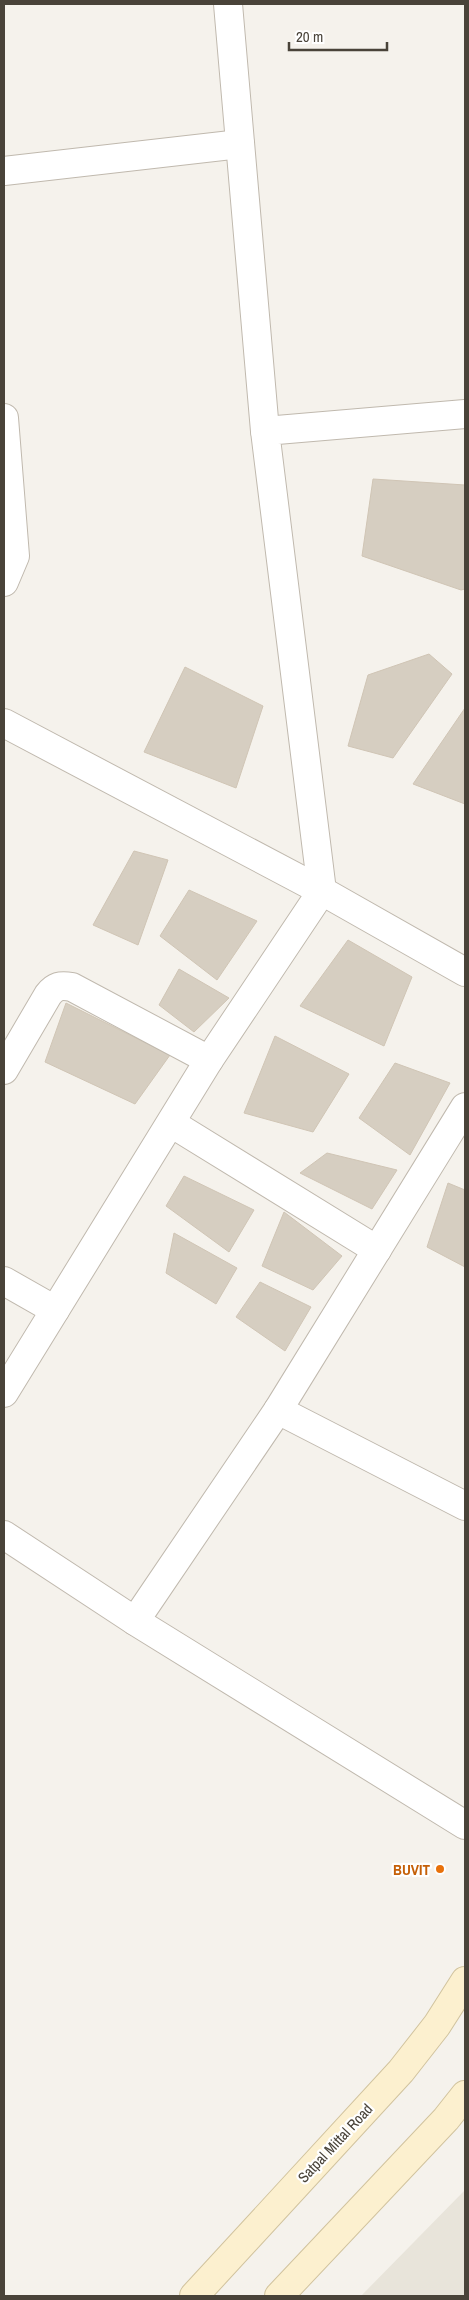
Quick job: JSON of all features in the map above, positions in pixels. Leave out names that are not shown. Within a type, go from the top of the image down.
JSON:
[{"type":"street","points":[[4,1393],[209,1060],[322,891],[264,431],[228,4]]},
{"type":"street","points":[[4,170],[240,144]]},
{"type":"street","points":[[264,431],[465,414]]},
{"type":"street","points":[[4,582],[15,556],[5,428]]},
{"type":"street","points":[[4,723],[322,891],[465,972]]},
{"type":"street","points":[[4,1070],[48,995],[53,988],[62,985],[72,987],[209,1060]]},
{"type":"street","points":[[135,1620],[278,1410],[465,1107]]},
{"type":"street","points":[[171,1124],[377,1250]]},
{"type":"street","points":[[4,1281],[55,1310]]},
{"type":"street","points":[[278,1410],[465,1506]]},
{"type":"street","points":[[4,1535],[135,1620],[465,1825]]},
{"type":"street","name":"Satpal Mittal Road","points":[[194,2296],[401,2071],[437,2026],[465,1981]]},
{"type":"street","points":[[279,2296],[446,2119],[465,2095]]},
{"type":"shaded area","points":[[465,2190],[465,2296],[361,2296]]},
{"type":"building","points":[[373,479],[465,485],[465,589],[461,590],[362,556]]},
{"type":"building","points":[[429,654],[452,674],[393,758],[348,746],[368,675]]},
{"type":"building","points":[[185,667],[263,706],[236,788],[144,752]]},
{"type":"building","points":[[465,708],[465,804],[413,784]]},
{"type":"building","points":[[134,851],[168,860],[138,945],[93,925]]},
{"type":"building","points":[[189,890],[257,921],[217,980],[160,936]]},
{"type":"building","points":[[348,940],[412,977],[384,1046],[300,1006]]},
{"type":"building","points":[[179,969],[229,998],[194,1032],[159,1005]]},
{"type":"building","points":[[66,1003],[170,1055],[135,1104],[45,1062]]},
{"type":"building","points":[[275,1036],[349,1074],[313,1132],[244,1113]]},
{"type":"building","points":[[395,1063],[450,1083],[410,1155],[359,1118]]},
{"type":"building","points":[[327,1153],[397,1170],[372,1209],[300,1173]]},
{"type":"building","points":[[184,1176],[254,1210],[229,1252],[166,1206]]},
{"type":"building","points":[[448,1183],[465,1190],[465,1267],[427,1247]]},
{"type":"building","points":[[284,1212],[342,1256],[313,1290],[262,1266]]},
{"type":"building","points":[[174,1233],[237,1268],[216,1304],[166,1273]]},
{"type":"building","points":[[260,1282],[311,1307],[285,1351],[236,1317]]},
{"type":"place","name":"BUVIT","points":[[440,1869]]}]
